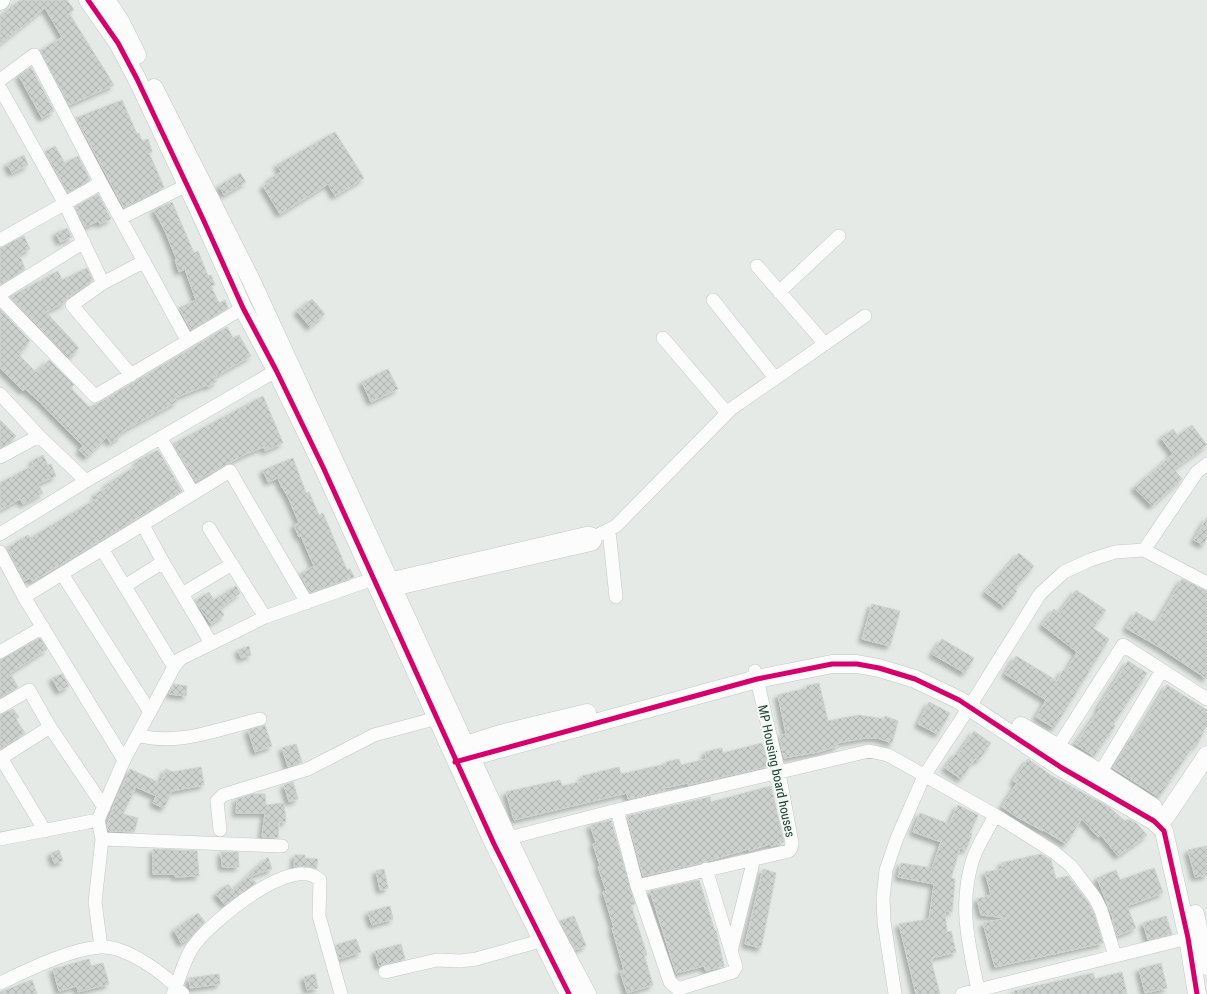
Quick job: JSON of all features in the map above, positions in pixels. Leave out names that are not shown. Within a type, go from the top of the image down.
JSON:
[{"type":"street","points":[[88,0],[118,43],[187,185],[243,308],[283,366]]},
{"type":"street","points":[[106,0],[123,27],[194,165],[283,366],[387,580],[460,753],[549,938],[569,994]]},
{"type":"street","points":[[0,80],[34,55],[143,262],[187,340]]},
{"type":"street","points":[[0,88],[64,202],[103,283]]},
{"type":"street","points":[[1,238],[101,183]]},
{"type":"street","points":[[121,218],[187,185]]},
{"type":"street","points":[[779,292],[840,236]]},
{"type":"street","points":[[0,294],[84,242]]},
{"type":"street","points":[[132,375],[72,305],[103,283],[143,262]]},
{"type":"street","points":[[757,266],[825,344]]},
{"type":"street","points":[[0,298],[95,396],[243,308]]},
{"type":"street","points":[[713,300],[775,378]]},
{"type":"street","points":[[101,947],[95,902],[102,839],[98,820],[124,760],[174,667],[180,659],[265,617],[307,603],[387,580],[588,533],[592,534],[594,537],[609,531],[727,413],[865,316]]},
{"type":"street","points":[[663,338],[727,413]]},
{"type":"street","points":[[0,534],[86,481],[161,439],[283,366]]},
{"type":"street","points":[[0,394],[39,436],[86,481]]},
{"type":"street","points":[[0,457],[39,436]]},
{"type":"street","points":[[161,439],[193,493]]},
{"type":"street","points":[[1144,550],[1197,472],[1207,464]]},
{"type":"street","points":[[24,597],[230,471],[307,603]]},
{"type":"street","points":[[143,525],[211,643]]},
{"type":"street","points":[[209,528],[265,617]]},
{"type":"street","points":[[609,531],[616,597]]},
{"type":"street","points":[[102,549],[174,667]]},
{"type":"street","points":[[895,994],[884,922],[883,898],[885,877],[897,838],[924,776],[973,702],[1040,594],[1064,572],[1090,560],[1114,552],[1144,550],[1207,583]]},
{"type":"street","points":[[0,552],[24,597],[124,760]]},
{"type":"street","points":[[125,586],[163,562]]},
{"type":"street","points":[[182,594],[232,564]]},
{"type":"street","points":[[62,574],[150,712]]},
{"type":"street","points":[[0,652],[43,627]]},
{"type":"street","points":[[1057,748],[1123,646],[1207,699]]},
{"type":"street","points":[[460,753],[508,732],[756,675],[832,664],[857,664],[879,668],[915,679],[973,702],[1057,748],[1100,773],[1166,826],[1207,966]]},
{"type":"street","points":[[1100,773],[1162,670]]},
{"type":"street","name":"MP Housing board houses","points":[[637,886],[788,851],[792,846],[779,773],[756,675]]},
{"type":"street","points":[[0,707],[29,690],[50,727],[104,807]]},
{"type":"street","points":[[973,702],[1062,768],[1166,826]]},
{"type":"street","points":[[220,830],[217,801],[223,795],[308,769],[374,735],[444,716]]},
{"type":"street","points":[[138,734],[152,739],[169,740],[260,719]]},
{"type":"street","points":[[44,831],[1,758],[50,727]]},
{"type":"street","points":[[501,840],[617,810],[869,751],[888,755],[995,815],[1054,852],[1071,866],[1095,898],[1101,910],[1115,956]]},
{"type":"street","points":[[1197,994],[1188,938],[1166,826],[1207,755]]},
{"type":"street","points":[[1166,826],[1207,774]]},
{"type":"street","points":[[617,810],[637,886],[670,982],[674,988],[681,989],[733,972],[736,964],[706,869]]},
{"type":"street","points":[[978,990],[965,927],[965,901],[973,859],[995,815]]},
{"type":"street","points":[[0,839],[98,820]]},
{"type":"street","points":[[102,839],[282,846]]},
{"type":"street","points":[[731,951],[754,858]]},
{"type":"street","points":[[0,982],[31,968],[77,952],[101,947],[114,948],[128,953],[163,974],[177,991],[195,944],[218,920],[253,894],[277,880],[289,876],[313,876],[320,880],[321,885],[318,904],[319,916],[341,994]]},
{"type":"street","points":[[385,972],[437,960],[460,961],[476,959],[549,938]]},
{"type":"street","points":[[549,938],[587,994]]},
{"type":"street","points":[[962,994],[1188,938]]},
{"type":"building","points":[[20,0],[67,0],[74,10],[69,13],[114,85],[69,105],[40,51],[62,37],[45,8],[0,44],[0,16]]},
{"type":"building","points":[[31,67],[54,111],[42,118],[19,76]]},
{"type":"building","points":[[122,100],[137,134],[139,133],[142,141],[148,139],[152,152],[149,153],[164,187],[124,208],[76,118]]},
{"type":"building","points":[[335,132],[364,178],[335,196],[328,184],[280,214],[263,186],[271,181],[269,179],[281,172],[277,165]]},
{"type":"building","points":[[55,146],[65,163],[78,156],[90,180],[68,193],[45,152]]},
{"type":"building","points":[[24,155],[28,165],[12,173],[7,164]]},
{"type":"building","points":[[240,173],[246,182],[224,195],[219,186]]},
{"type":"building","points":[[98,194],[111,219],[100,224],[98,221],[85,227],[75,207]]},
{"type":"building","points":[[172,202],[194,253],[198,251],[208,276],[211,275],[215,285],[211,286],[219,303],[225,300],[228,308],[191,330],[179,308],[196,300],[185,269],[179,272],[175,260],[177,260],[165,231],[154,210]]},
{"type":"building","points":[[67,228],[72,237],[60,242],[56,233]]},
{"type":"building","points":[[24,236],[30,249],[19,254],[25,269],[0,285],[0,248]]},
{"type":"building","points":[[87,268],[93,280],[67,298],[64,303],[46,312],[79,348],[69,358],[10,297],[58,271],[62,280]]},
{"type":"building","points":[[312,299],[325,314],[310,327],[297,311]]},
{"type":"building","points":[[0,309],[30,341],[19,355],[36,372],[49,360],[74,385],[71,388],[89,407],[99,403],[227,327],[233,338],[239,335],[251,356],[214,377],[217,381],[208,387],[207,385],[175,398],[177,402],[128,428],[119,434],[121,436],[110,443],[107,437],[87,457],[79,450],[83,446],[39,401],[25,389],[23,391],[0,368]]},
{"type":"building","points":[[388,369],[398,389],[371,402],[362,382]]},
{"type":"building","points":[[263,396],[283,443],[265,451],[264,447],[246,454],[195,481],[173,444]]},
{"type":"building","points":[[0,420],[16,436],[9,443],[0,448]]},
{"type":"building","points":[[1192,425],[1207,445],[1174,469],[1182,479],[1152,506],[1134,488],[1173,454],[1161,438],[1173,429],[1178,436]]},
{"type":"building","points":[[158,450],[182,491],[45,574],[32,581],[30,578],[24,581],[7,548],[28,535],[30,538],[98,498],[95,494],[108,487],[106,485],[139,464],[137,461]]},
{"type":"building","points":[[43,455],[48,465],[51,464],[56,476],[38,484],[43,493],[23,504],[20,499],[0,510],[0,483],[34,465],[32,461]]},
{"type":"building","points":[[293,458],[306,493],[309,492],[319,515],[323,513],[347,570],[350,569],[354,577],[310,593],[300,574],[314,566],[301,536],[299,537],[294,525],[299,523],[278,478],[268,482],[263,470]]},
{"type":"building","points":[[1207,517],[1207,538],[1203,545],[1194,540]]},
{"type":"building","points":[[1019,553],[1034,566],[1014,589],[1017,591],[1004,607],[985,592]]},
{"type":"building","points":[[1182,579],[1207,591],[1207,679],[1159,647],[1126,628],[1136,612],[1153,622],[1154,620],[1157,622]]},
{"type":"building","points":[[236,586],[240,593],[220,608],[224,615],[211,624],[195,601],[209,592],[214,600]]},
{"type":"building","points":[[1076,590],[1106,610],[1093,628],[1109,639],[1054,728],[1036,717],[1046,700],[1005,674],[1016,656],[1057,681],[1063,670],[1066,672],[1077,652],[1042,625],[1054,609],[1059,613]]},
{"type":"building","points":[[872,604],[900,611],[890,646],[862,639]]},
{"type":"building","points":[[40,638],[47,649],[10,673],[18,687],[0,698],[0,660]]},
{"type":"building","points":[[942,639],[974,658],[965,673],[932,654]]},
{"type":"building","points":[[249,646],[251,655],[241,658],[238,650]]},
{"type":"building","points":[[1128,661],[1147,673],[1113,724],[1115,726],[1094,756],[1075,744],[1100,709],[1098,708]]},
{"type":"building","points":[[62,674],[69,686],[59,691],[52,678]]},
{"type":"building","points":[[819,683],[828,721],[859,715],[884,719],[885,716],[898,721],[892,743],[877,738],[866,738],[837,743],[838,746],[818,752],[784,758],[779,736],[786,734],[778,695],[807,688],[806,686]]},
{"type":"building","points":[[174,684],[187,686],[186,696],[169,694]]},
{"type":"building","points":[[1167,685],[1207,710],[1207,725],[1196,746],[1194,745],[1159,797],[1113,768],[1132,736],[1135,738]]},
{"type":"building","points":[[929,702],[950,713],[938,734],[918,724]]},
{"type":"building","points":[[13,709],[19,717],[16,719],[25,733],[0,749],[0,715]]},
{"type":"building","points":[[265,725],[272,746],[255,752],[248,730]]},
{"type":"building","points":[[974,731],[991,743],[978,761],[975,759],[961,779],[945,768],[956,753],[958,755]]},
{"type":"building","points":[[762,743],[769,766],[688,785],[688,783],[664,788],[665,791],[628,799],[627,793],[514,820],[506,792],[560,780],[562,786],[584,781],[582,776],[619,767],[621,774],[666,764],[666,762],[679,759],[681,765],[706,759],[705,752],[722,748],[723,753]]},
{"type":"building","points":[[296,744],[302,762],[288,767],[282,748]]},
{"type":"building","points":[[1028,759],[1052,776],[1109,807],[1125,821],[1129,819],[1136,823],[1147,835],[1118,856],[1101,835],[1098,837],[1082,819],[1066,844],[1042,829],[1043,831],[1017,817],[1002,807],[1017,783],[1013,781]]},
{"type":"building","points":[[201,767],[204,785],[172,791],[164,808],[153,803],[156,796],[136,787],[123,814],[138,818],[134,832],[109,831],[107,826],[114,804],[130,769],[160,783],[166,769],[173,772]]},
{"type":"building","points":[[293,782],[298,799],[289,802],[284,785]]},
{"type":"building","points":[[771,786],[784,842],[771,846],[770,844],[749,851],[748,849],[701,863],[643,876],[627,816],[710,797],[711,802]]},
{"type":"building","points":[[253,794],[265,794],[266,805],[284,803],[286,822],[279,822],[278,838],[262,837],[265,813],[236,813],[237,799]]},
{"type":"building","points":[[958,805],[978,815],[970,833],[972,834],[966,850],[960,848],[951,878],[955,879],[952,912],[945,911],[947,932],[951,931],[956,952],[932,958],[933,960],[931,960],[940,994],[916,994],[899,924],[929,919],[934,884],[898,877],[901,863],[932,868],[941,842],[913,832],[920,813],[949,824]]},
{"type":"building","points":[[611,820],[635,904],[631,905],[647,955],[644,955],[653,985],[627,993],[620,971],[624,970],[612,928],[614,928],[603,892],[606,891],[598,867],[600,866],[593,844],[596,843],[590,825]]},
{"type":"building","points":[[1207,846],[1207,875],[1195,877],[1188,850]]},
{"type":"building","points":[[153,849],[197,851],[199,876],[175,877],[175,874],[153,874]]},
{"type":"building","points":[[59,850],[63,861],[54,863],[51,853]]},
{"type":"building","points":[[221,852],[238,852],[239,867],[222,867]]},
{"type":"building","points":[[1041,854],[1051,860],[1056,879],[1068,876],[1088,902],[1094,913],[1103,943],[995,967],[983,923],[1007,918],[981,915],[977,899],[991,895],[985,872],[1003,869],[1001,863]]},
{"type":"building","points":[[295,855],[305,855],[305,858],[318,859],[316,869],[307,866],[294,867]]},
{"type":"building","points":[[268,857],[272,869],[250,876],[256,883],[225,905],[216,894],[228,884],[233,890]]},
{"type":"building","points":[[1154,868],[1163,893],[1127,906],[1136,928],[1117,936],[1112,920],[1114,921],[1097,878],[1116,870],[1120,880]]},
{"type":"building","points":[[384,869],[388,888],[380,890],[376,871]]},
{"type":"building","points":[[763,869],[776,873],[761,948],[745,944]]},
{"type":"building","points":[[699,880],[715,931],[716,930],[724,966],[706,971],[704,966],[676,973],[650,891]]},
{"type":"building","points":[[390,906],[393,919],[372,925],[368,912]]},
{"type":"building","points":[[198,913],[205,922],[189,939],[181,943],[174,930]]},
{"type":"building","points":[[574,916],[586,946],[575,950],[560,921]]},
{"type":"building","points":[[1166,916],[1172,934],[1148,940],[1143,923]]},
{"type":"building","points":[[356,939],[361,952],[339,959],[336,945]]},
{"type":"building","points":[[401,944],[405,959],[379,966],[375,951]]},
{"type":"building","points":[[89,959],[91,966],[103,963],[109,984],[78,992],[77,986],[59,991],[53,969]]},
{"type":"building","points":[[1161,963],[1167,988],[1145,993],[1139,969]]},
{"type":"building","points":[[1122,972],[1127,994],[1014,994],[1014,991],[1093,973],[1095,979]]},
{"type":"building","points":[[219,974],[220,984],[190,988],[189,978]]},
{"type":"building","points":[[315,974],[318,988],[307,990],[304,977]]},
{"type":"building","points":[[32,980],[37,994],[0,994],[0,992]]},
{"type":"cycle path","points":[[88,0],[118,43],[137,79],[243,308],[276,370],[323,467],[494,844],[569,994]]},
{"type":"cycle path","points":[[455,762],[757,679],[832,664],[857,664],[879,668],[915,679],[959,700],[1062,768],[1154,821],[1164,831],[1188,938],[1197,994]]}]
